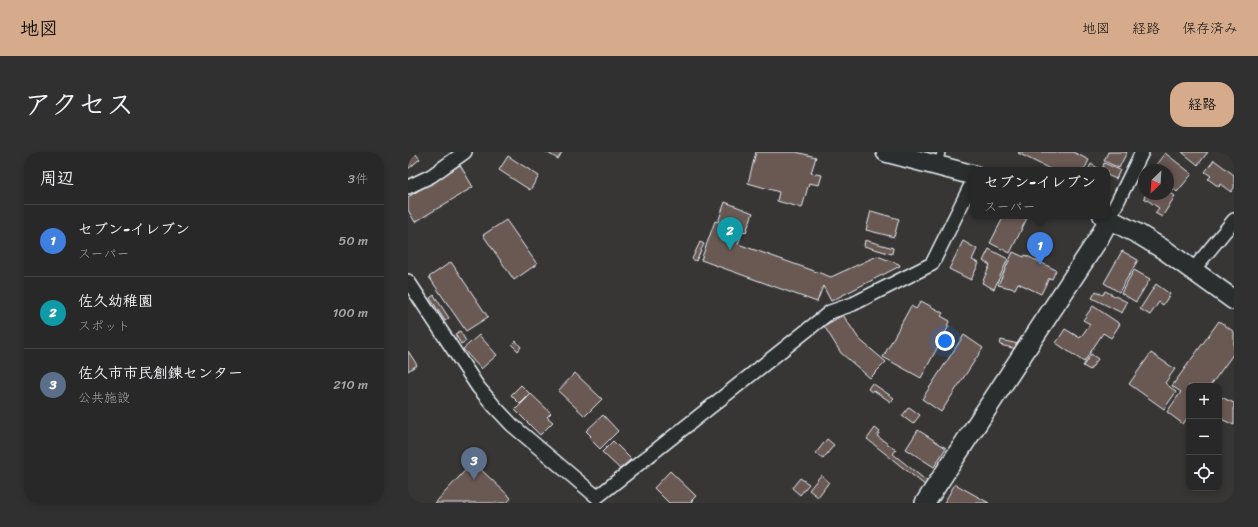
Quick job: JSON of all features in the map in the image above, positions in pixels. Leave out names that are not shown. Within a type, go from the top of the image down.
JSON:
[{"type":"street","points":[[408,187],[431,176],[465,152]]},
{"type":"street","points":[[886,152],[939,159],[970,174]]},
{"type":"street","points":[[1110,210],[1142,152]]},
{"type":"street","points":[[408,281],[478,387],[491,402],[512,425],[600,500],[830,312],[853,304],[932,264],[970,187]]},
{"type":"street","points":[[925,503],[1095,245],[1105,219]]},
{"type":"street","points":[[1110,219],[1140,235],[1234,300]]},
{"type":"street","points":[[1192,270],[1234,220]]},
{"type":"building","points":[[408,152],[414,152],[420,159],[408,169]]},
{"type":"building","points":[[546,152],[562,152],[558,159]]},
{"type":"building","points":[[756,152],[796,152],[816,157],[811,173],[822,175],[819,185],[809,183],[802,208],[777,201],[779,192],[748,183]]},
{"type":"building","points":[[1073,152],[1089,160],[1086,167],[1046,167],[1018,153]]},
{"type":"building","points":[[1108,152],[1127,152],[1119,168],[1104,161]]},
{"type":"building","points":[[1182,152],[1208,152],[1198,165]]},
{"type":"building","points":[[1165,153],[1192,174],[1177,192],[1174,189],[1174,164],[1157,164]]},
{"type":"building","points":[[508,156],[539,176],[530,190],[499,170]]},
{"type":"building","points":[[1214,160],[1234,175],[1234,188],[1231,192],[1220,184],[1219,187],[1208,179],[1211,176],[1205,172]]},
{"type":"building","points":[[1104,163],[1120,170],[1116,179],[1110,176],[1110,167],[1103,167]]},
{"type":"building","points":[[1091,164],[1096,167],[1090,167]]},
{"type":"building","points":[[460,165],[473,187],[415,222],[408,210],[408,197]]},
{"type":"building","points":[[1147,200],[1173,200],[1162,217],[1155,213],[1159,208]]},
{"type":"building","points":[[725,202],[753,213],[746,232],[743,231],[738,244],[831,277],[877,256],[899,264],[900,266],[831,301],[823,286],[817,302],[701,260],[715,221],[718,222]]},
{"type":"building","points":[[871,211],[899,219],[894,237],[866,230]]},
{"type":"building","points":[[1002,219],[1027,219],[1010,253],[990,243]]},
{"type":"building","points":[[506,220],[537,264],[514,280],[483,235]]},
{"type":"building","points":[[865,240],[893,248],[892,254],[864,246]]},
{"type":"building","points":[[963,241],[977,249],[972,260],[979,263],[971,280],[949,269]]},
{"type":"building","points":[[700,242],[704,244],[696,261],[692,259]]},
{"type":"building","points":[[989,249],[1008,259],[994,289],[982,283],[990,265],[983,261]]},
{"type":"building","points":[[1122,251],[1138,260],[1119,292],[1104,283]]},
{"type":"building","points":[[1013,252],[1024,257],[1025,255],[1056,270],[1052,279],[1049,278],[1041,294],[1018,283],[1015,289],[998,285]]},
{"type":"building","points":[[451,262],[488,317],[466,331],[429,277]]},
{"type":"building","points":[[1134,270],[1150,279],[1136,302],[1121,293]]},
{"type":"building","points":[[1156,284],[1170,294],[1163,305],[1159,302],[1150,315],[1140,309]]},
{"type":"building","points":[[1096,291],[1103,295],[1105,291],[1127,302],[1122,313],[1092,298]]},
{"type":"building","points":[[434,295],[449,318],[445,321],[430,298]]},
{"type":"building","points":[[921,301],[943,313],[941,316],[950,321],[947,325],[949,326],[921,378],[883,357],[911,306],[916,309]]},
{"type":"building","points":[[1093,306],[1120,324],[1111,338],[1103,333],[1084,362],[1056,343],[1065,329],[1080,338],[1090,324],[1083,320]]},
{"type":"building","points":[[843,315],[859,339],[886,362],[870,378],[841,353],[824,326]]},
{"type":"building","points":[[1219,321],[1234,332],[1234,353],[1212,383],[1186,383],[1186,420],[1183,424],[1167,412],[1181,392],[1172,386]]},
{"type":"building","points":[[460,331],[466,341],[461,344],[455,334]]},
{"type":"building","points":[[479,335],[497,355],[481,369],[463,349]]},
{"type":"building","points":[[964,335],[983,348],[941,412],[922,399]]},
{"type":"building","points":[[1001,340],[1018,344],[1017,349],[1000,345]]},
{"type":"building","points":[[516,341],[521,347],[518,351],[512,345]]},
{"type":"building","points":[[408,351],[417,365],[408,371]]},
{"type":"building","points":[[1151,353],[1175,369],[1165,383],[1176,392],[1164,409],[1129,384]]},
{"type":"building","points":[[1091,354],[1098,359],[1090,370],[1083,366]]},
{"type":"building","points":[[575,373],[602,399],[585,416],[558,391]]},
{"type":"building","points":[[872,383],[894,398],[891,402],[873,390],[872,392],[868,389]]},
{"type":"building","points":[[521,385],[530,394],[520,404],[511,395]]},
{"type":"building","points":[[531,394],[551,413],[547,417],[553,422],[540,435],[515,410]]},
{"type":"building","points":[[1222,397],[1234,403],[1234,425],[1222,419]]},
{"type":"building","points":[[909,407],[920,415],[913,424],[902,416]]},
{"type":"building","points":[[603,415],[618,431],[600,449],[589,438],[591,436],[586,431]]},
{"type":"building","points":[[875,428],[880,432],[877,436],[896,450],[893,454],[928,482],[926,486],[867,439]]},
{"type":"building","points":[[918,430],[946,448],[934,467],[906,449]]},
{"type":"building","points":[[827,439],[834,445],[823,459],[816,453]]},
{"type":"building","points":[[613,441],[631,459],[620,469],[602,452]]},
{"type":"building","points":[[473,462],[511,498],[507,503],[435,503]]},
{"type":"building","points":[[670,471],[696,496],[691,501],[694,503],[669,503],[654,488]]},
{"type":"building","points":[[821,475],[829,482],[818,497],[809,490]]},
{"type":"building","points":[[800,478],[809,484],[800,495],[792,488]]},
{"type":"building","points":[[955,484],[989,503],[944,503]]},
{"type":"place","name":"佐久幼稚園","points":[[730,250]]},
{"type":"place","name":"セブン-イレブン","points":[[1040,265]]},
{"type":"place","name":"佐久市市民創錬センター","points":[[474,480]]}]
